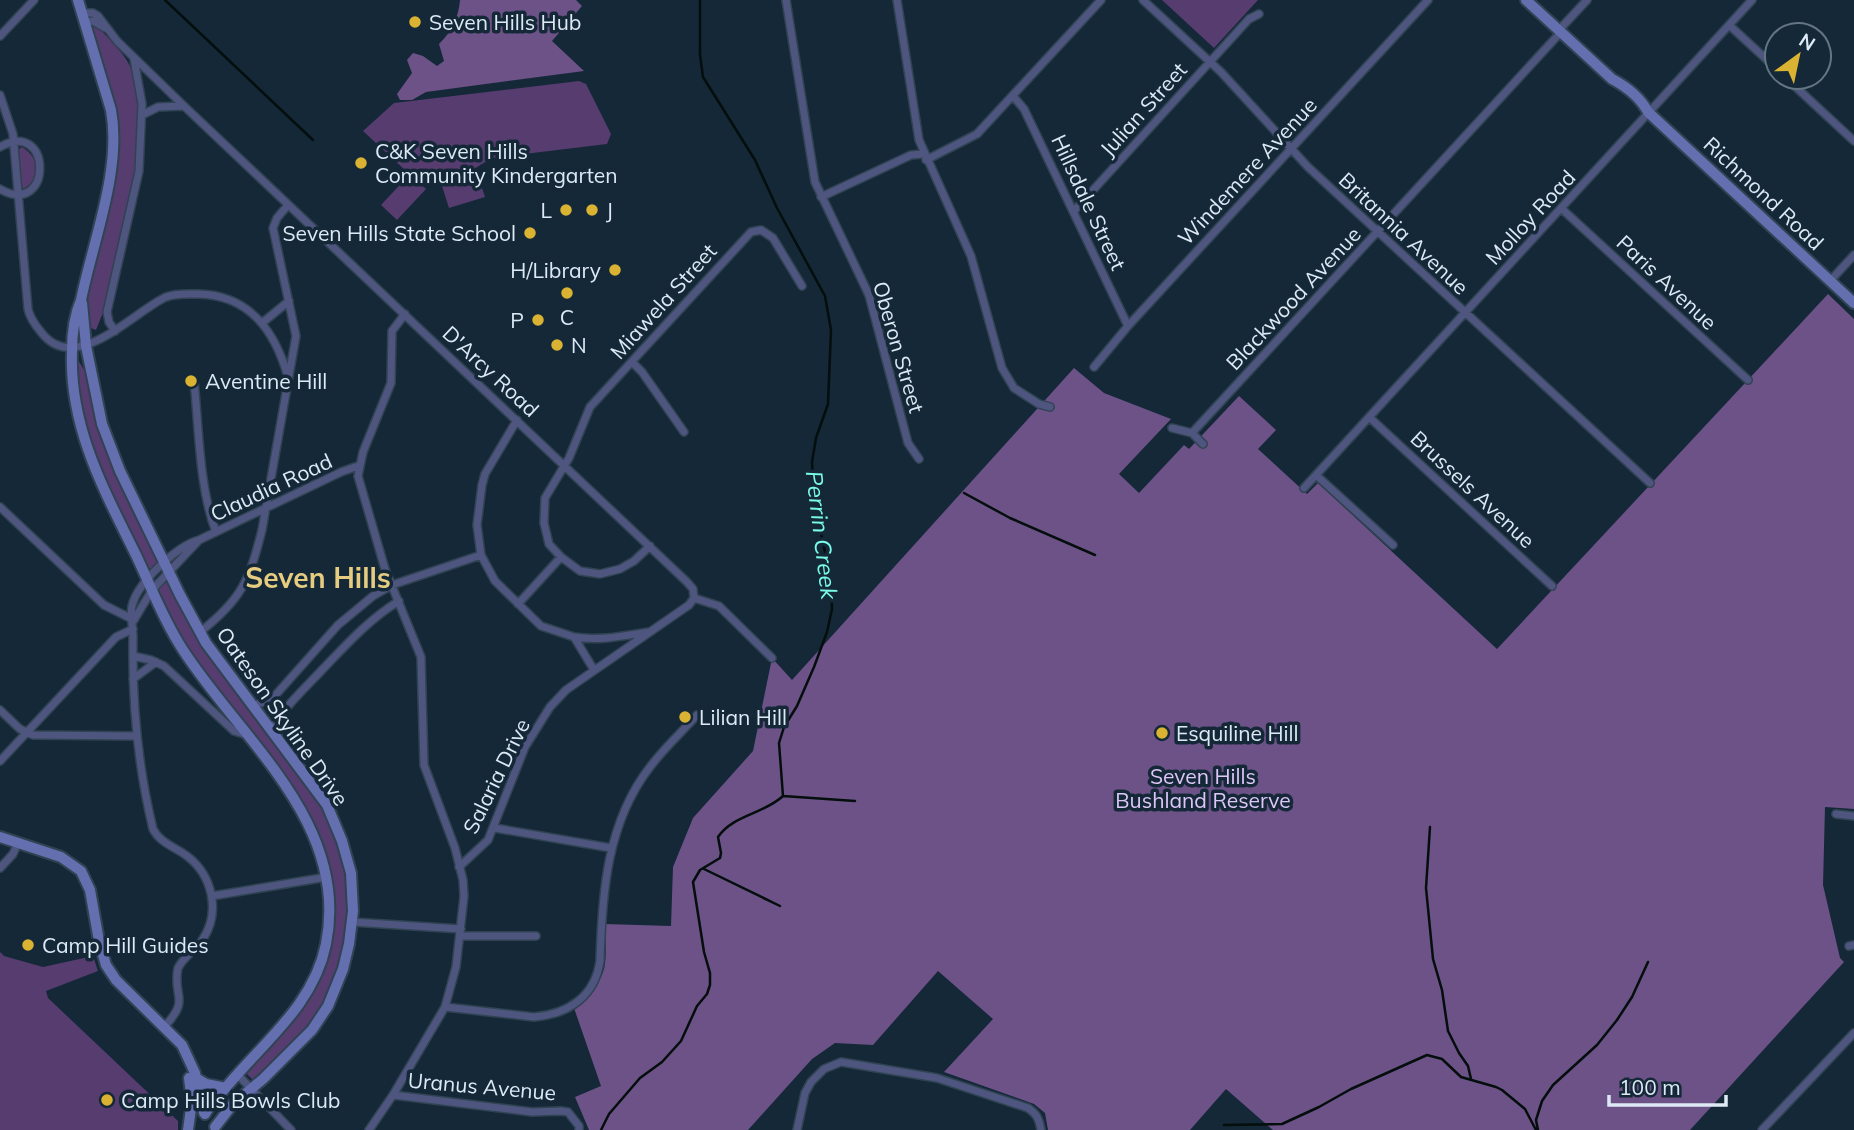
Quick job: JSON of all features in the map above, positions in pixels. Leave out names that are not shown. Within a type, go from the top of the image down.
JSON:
[{"type":"main road","name":"Oateson Skyline Drive","points":[[78,0],[111,110],[113,129],[107,188],[74,322],[74,399],[84,441],[101,483],[183,649],[283,781],[303,812],[320,848],[330,898],[328,933],[316,976],[288,1020],[209,1105],[204,1114]]},
{"type":"main road","name":"Oateson Skyline Drive","points":[[83,18],[84,0]]},
{"type":"main road","name":"Richmond Road","points":[[1527,0],[1612,79],[1629,100],[1648,112],[1854,303]]},
{"type":"main road","name":"Oateson Skyline Drive","points":[[81,300],[86,346],[105,433],[120,471],[200,632],[323,799],[346,850],[353,885],[352,922],[343,969],[323,1014],[306,1036],[233,1104],[215,1128]]},
{"type":"main road","points":[[0,837],[68,860],[81,871],[90,890],[106,965],[123,987],[182,1045],[196,1078],[204,1114]]},
{"type":"main road","points":[[188,1130],[191,1118],[190,1065]]},
{"type":"main road","points":[[196,1078],[226,1088]]},
{"type":"main road","points":[[191,1118],[204,1114],[212,1118],[215,1128]]},
{"type":"street","points":[[0,36],[34,0]]},
{"type":"street","name":"Oberon Street","points":[[786,0],[813,172],[821,197],[869,295],[908,443],[919,459]]},
{"type":"street","points":[[897,0],[916,130],[924,157],[971,256],[1002,368],[1014,388],[1039,404],[1050,407]]},
{"type":"street","points":[[821,197],[911,155],[924,157],[977,134],[1101,0]]},
{"type":"street","name":"Britannia Avenue","points":[[1143,0],[1210,62],[1291,149],[1377,232],[1650,483]]},
{"type":"street","name":"Windemere Avenue","points":[[1094,367],[1128,326],[1429,0]]},
{"type":"street","name":"Blackwood Avenue","points":[[1192,433],[1587,0]]},
{"type":"street","name":"Molloy Road","points":[[1304,488],[1752,0]]},
{"type":"street","name":"Julian Street","points":[[1074,211],[1249,19],[1259,13]]},
{"type":"street","name":"D'Arcy Road","points":[[83,18],[106,29],[134,59],[650,546],[693,589],[694,598]]},
{"type":"street","points":[[1729,25],[1763,56]]},
{"type":"street","points":[[115,331],[107,320],[107,312],[139,171],[142,115],[134,59]]},
{"type":"street","points":[[1800,91],[1854,141]]},
{"type":"street","points":[[0,95],[14,142],[29,313],[47,339],[72,347],[86,346],[115,331],[138,313],[167,297],[178,294],[216,296],[243,307],[262,323],[281,350],[288,377]]},
{"type":"street","name":"Hillsdale Street","points":[[1013,96],[1024,108],[1128,326]]},
{"type":"street","points":[[142,115],[158,107],[184,106]]},
{"type":"street","points":[[0,147],[14,142],[31,147],[38,155],[41,166],[40,178],[33,187],[18,194],[0,189]]},
{"type":"street","points":[[200,632],[232,605],[241,593],[254,561],[265,508],[296,336],[273,228],[277,218],[288,205]]},
{"type":"street","name":"Paris Avenue","points":[[1562,209],[1748,380]]},
{"type":"street","name":"Miawela Street","points":[[561,557],[549,544],[544,523],[545,498],[565,466],[590,407],[747,235],[755,230],[766,232],[773,238],[802,286]]},
{"type":"street","points":[[1830,281],[1854,255]]},
{"type":"street","points":[[262,323],[289,301]]},
{"type":"street","points":[[369,1130],[445,1007],[453,982],[464,896],[460,867],[424,765],[423,667],[418,645],[392,585],[360,487],[358,466],[391,383],[392,331],[405,314]]},
{"type":"street","points":[[632,362],[684,432]]},
{"type":"street","points":[[194,381],[205,480],[211,519],[216,532]]},
{"type":"street","name":"Brussels Avenue","points":[[1369,417],[1552,586]]},
{"type":"street","points":[[517,420],[485,474],[482,485],[477,525],[481,555],[495,581],[545,629],[593,640],[653,631]]},
{"type":"street","points":[[1172,428],[1192,433],[1203,444]]},
{"type":"street","name":"Claudia Road","points":[[134,625],[150,585],[183,547],[358,466]]},
{"type":"street","points":[[1316,475],[1393,545]]},
{"type":"street","points":[[0,507],[104,605],[134,625]]},
{"type":"street","points":[[518,604],[561,557],[580,570],[600,575],[634,561],[650,546]]},
{"type":"street","points":[[252,706],[272,699],[338,625],[373,596],[392,585],[481,555]]},
{"type":"street","points":[[694,598],[719,606],[772,657]]},
{"type":"street","name":"Salaria Drive","points":[[460,867],[488,840],[495,828],[525,747],[550,706],[566,690],[653,631],[689,605],[694,598]]},
{"type":"street","points":[[270,730],[301,692],[353,637],[399,601]]},
{"type":"street","points":[[134,625],[133,680],[137,736],[154,833],[196,864],[205,876],[212,896],[212,912],[205,936],[178,968],[180,1005],[165,1026]]},
{"type":"street","points":[[0,761],[116,637],[134,625]]},
{"type":"street","points":[[573,637],[594,670]]},
{"type":"street","name":"Oateson Skyline Drive","points":[[133,656],[156,662],[169,670],[234,731],[247,735]]},
{"type":"street","points":[[133,680],[156,662]]},
{"type":"street","points":[[0,710],[27,733],[137,736]]},
{"type":"street","points":[[445,1007],[534,1017],[560,1012],[581,1000],[592,988],[598,975],[611,848],[625,809],[645,773],[697,715]]},
{"type":"street","points":[[1836,814],[1854,816]]},
{"type":"street","points":[[495,828],[611,848]]},
{"type":"street","points":[[0,868],[13,854],[18,843]]},
{"type":"street","points":[[212,896],[327,877]]},
{"type":"street","points":[[352,922],[536,936]]},
{"type":"street","points":[[1762,1130],[1854,1033]]},
{"type":"street","points":[[797,1130],[805,1093],[811,1082],[824,1069],[841,1062],[937,1078],[1035,1112],[1041,1130]]},
{"type":"street","points":[[237,1074],[291,1130]]},
{"type":"street","name":"Uranus Avenue","points":[[393,1095],[532,1112],[568,1112],[576,1120],[579,1130]]},
{"type":"shaded area","points":[[1162,0],[1258,0],[1214,48]]},
{"type":"shaded area","points":[[92,24],[123,54],[129,64],[137,89],[139,118],[133,186],[104,310],[96,330],[88,327],[88,291],[118,145],[90,27]]},
{"type":"shaded area","points":[[579,81],[586,84],[611,134],[607,144],[492,158],[457,179],[428,182],[416,172],[406,171],[363,131],[394,103]]},
{"type":"shaded area","points":[[22,147],[33,157],[37,168],[34,179],[23,189],[19,149]]},
{"type":"shaded area","points":[[410,174],[426,189],[397,220],[381,205]]},
{"type":"shaded area","points":[[478,176],[485,197],[449,208],[442,186]]},
{"type":"shaded area","points":[[76,357],[88,376],[161,561],[151,571],[100,476],[77,403]]},
{"type":"shaded area","points":[[166,580],[322,801],[345,855],[351,911],[337,977],[318,1017],[254,1081],[245,1072],[289,1024],[331,928],[319,837],[184,646],[156,590]]},
{"type":"shaded area","points":[[0,952],[4,956],[43,967],[93,956],[98,971],[46,991],[48,998],[178,1121],[178,1130],[0,1130]]},
{"type":"green space","points":[[460,0],[576,0],[582,6],[552,41],[584,71],[426,92],[412,100],[400,100],[397,94],[412,73],[407,60],[413,53],[423,56],[437,66],[444,61],[439,44],[454,24]]},
{"type":"green space","name":"Seven Hills Bushland Reserve","points":[[1828,294],[1854,319],[1854,809],[1825,807],[1823,885],[1840,958],[1844,962],[1690,1130],[1273,1130],[1226,1089],[1190,1130],[1048,1130],[1045,1113],[1034,1104],[944,1072],[993,1019],[938,971],[873,1045],[835,1043],[812,1059],[748,1130],[589,1130],[575,1097],[601,1086],[574,1008],[594,988],[603,971],[606,952],[605,924],[671,926],[673,867],[693,818],[753,751],[772,658],[792,680],[1074,368],[1104,393],[1171,419],[1119,474],[1139,493],[1184,445],[1189,449],[1239,396],[1276,430],[1258,449],[1307,494],[1318,483],[1497,649]]},
{"type":"waterway","points":[[165,0],[313,140]]},
{"type":"waterway","name":"Perrin Creek","points":[[601,1130],[609,1114],[640,1078],[662,1062],[681,1041],[697,1006],[707,994],[710,973],[693,882],[700,870],[720,858],[718,837],[724,830],[783,796],[779,743],[784,727],[797,706],[814,667],[832,609],[831,580],[814,501],[812,462],[816,438],[828,404],[831,330],[825,296],[777,208],[755,160],[703,77],[700,55],[700,0]]},
{"type":"waterway","points":[[964,493],[1010,518],[1095,555]]},
{"type":"waterway","points":[[783,796],[855,801]]},
{"type":"waterway","points":[[1430,827],[1426,888],[1433,959],[1442,990],[1448,1031],[1468,1066],[1471,1079]]},
{"type":"waterway","points":[[704,869],[780,906]]},
{"type":"waterway","points":[[1538,1130],[1536,1120],[1542,1101],[1553,1085],[1597,1045],[1617,1020],[1632,997],[1648,962]]},
{"type":"waterway","points":[[1224,1125],[1282,1124],[1427,1055],[1442,1059],[1461,1077],[1502,1090],[1525,1109],[1536,1130]]},
{"type":"place","name":"Seven Hills Hub","points":[[415,22]]},
{"type":"place","name":"C&K Seven Hills Community Kindergarten","points":[[361,163]]},
{"type":"place","name":"L","points":[[566,210]]},
{"type":"place","name":"J","points":[[592,210]]},
{"type":"place","name":"Seven Hills State School","points":[[530,233]]},
{"type":"place","name":"H/Library","points":[[615,270]]},
{"type":"place","name":"C","points":[[567,293]]},
{"type":"place","name":"P","points":[[538,320]]},
{"type":"place","name":"N","points":[[557,345]]},
{"type":"place","name":"Aventine Hill","points":[[191,381]]},
{"type":"place","name":"Lilian Hill","points":[[685,717]]},
{"type":"place","name":"Esquiline Hill","points":[[1162,733]]},
{"type":"place","name":"Camp Hill Guides","points":[[28,945]]},
{"type":"place","name":"Camp Hills Bowls Club","points":[[107,1100]]},
{"type":"district","name":"Seven Hills","points":[[318,577]]}]
